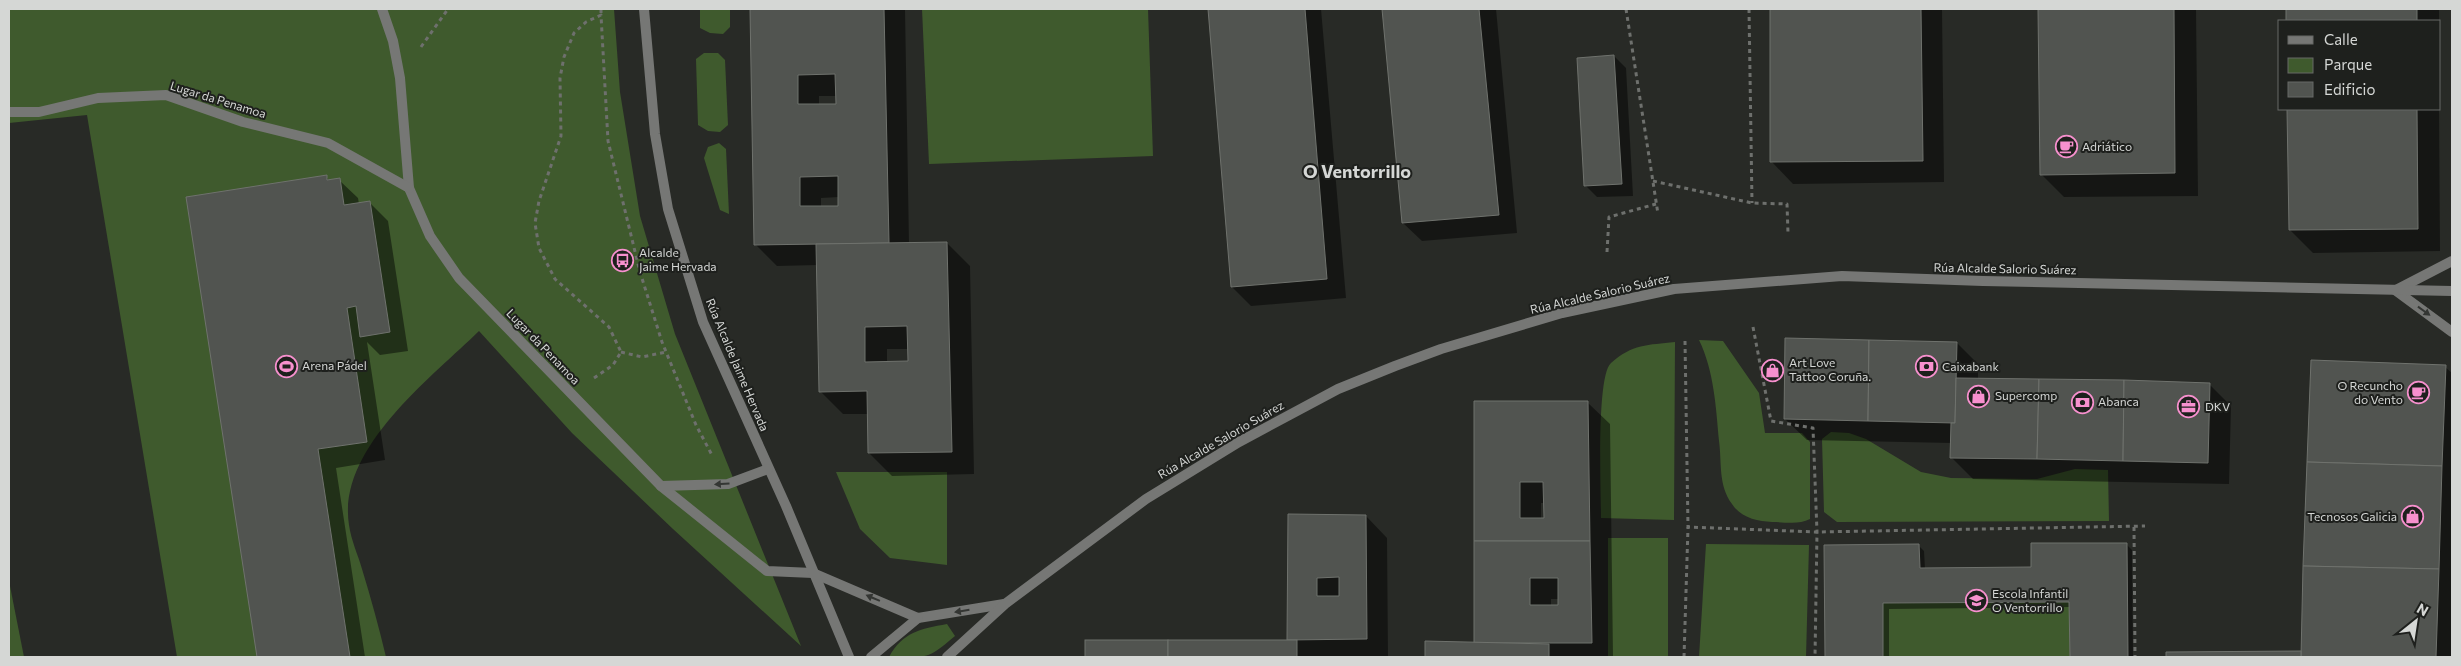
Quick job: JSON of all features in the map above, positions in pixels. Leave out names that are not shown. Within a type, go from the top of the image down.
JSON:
[{"type":"street","name":"Lugar da Penamoa","points":[[382,9],[393,41],[400,78],[409,188],[430,236],[459,278],[661,486],[767,571],[813,572]]},
{"type":"street","name":"Rúa Alcalde Jaime Hervada","points":[[644,9],[655,134],[668,209],[703,322],[849,657]]},
{"type":"street","name":"Lugar da Penamoa","points":[[9,112],[39,112],[98,98],[166,95],[242,122],[328,144],[409,188]]},
{"type":"street","name":"Rúa Alcalde Salorio Suárez","points":[[2395,290],[2452,261]]},
{"type":"street","name":"Rúa Alcalde Salorio Suárez","points":[[947,657],[1005,604],[1146,499],[1239,442],[1338,390],[1441,349],[1562,313],[1655,292],[1703,286],[1842,276],[1983,282],[2452,291]]},
{"type":"street","points":[[2395,290],[2452,332]]},
{"type":"street","points":[[661,486],[728,484],[768,469]]},
{"type":"street","points":[[813,572],[918,618],[871,657]]},
{"type":"street","name":"Rúa Alcalde Salorio Suárez","points":[[918,618],[1005,604]]},
{"type":"path","points":[[400,78],[448,9]]},
{"type":"path","points":[[601,9],[608,141],[640,272],[666,352],[696,425],[716,462]]},
{"type":"path","points":[[1626,9],[1658,214]]},
{"type":"path","points":[[1749,9],[1752,203]]},
{"type":"path","points":[[601,15],[586,22],[574,33],[564,57],[560,78],[561,136],[539,202],[535,223],[539,248],[555,279],[609,327],[621,352]]},
{"type":"path","points":[[1652,181],[1752,203],[1787,204],[1788,233]]},
{"type":"path","points":[[1608,252],[1609,218],[1656,204]]},
{"type":"path","points":[[1754,327],[1771,421],[1813,428],[1817,532],[1816,657]]},
{"type":"path","points":[[1684,657],[1688,527],[1685,341]]},
{"type":"path","points":[[621,352],[642,356],[666,352]]},
{"type":"path","points":[[576,400],[595,377],[613,365],[621,352]]},
{"type":"path","points":[[1688,527],[1817,532],[2145,526]]},
{"type":"path","points":[[2134,527],[2136,657]]},
{"type":"green space","points":[[9,9],[614,9],[620,92],[640,216],[675,334],[801,646],[673,529],[572,433],[479,331],[413,393],[391,418],[372,443],[357,469],[349,497],[350,531],[369,591],[386,657],[177,657],[87,115],[9,123]]},
{"type":"green space","points":[[700,9],[730,9],[730,27],[723,34],[710,33],[700,28]]},
{"type":"green space","points":[[922,9],[1148,9],[1153,156],[929,164]]},
{"type":"green space","points":[[704,53],[718,53],[725,60],[728,125],[720,132],[708,131],[698,125],[696,59]]},
{"type":"green space","points":[[719,143],[726,149],[729,214],[720,210],[704,158],[708,147]]},
{"type":"green space","points":[[1699,340],[1723,341],[1759,393],[1765,433],[1802,433],[1810,442],[1810,519],[1797,523],[1761,521],[1745,516],[1732,504],[1724,489],[1721,474],[1714,389],[1708,364]]},
{"type":"green space","points":[[1675,342],[1674,520],[1601,518],[1601,411],[1606,372],[1611,363],[1626,352],[1641,346]]},
{"type":"green space","points":[[1831,432],[1849,433],[1866,439],[1921,472],[1951,478],[2037,479],[2075,469],[2108,470],[2109,521],[1837,522],[1824,512],[1822,439]]},
{"type":"green space","points":[[836,472],[947,472],[947,565],[890,558],[860,529]]},
{"type":"green space","points":[[1608,538],[1668,538],[1668,657],[1608,657]]},
{"type":"green space","points":[[1706,544],[1809,545],[1806,657],[1699,657]]},
{"type":"green space","points":[[9,581],[24,657],[9,657]]},
{"type":"green space","points":[[2069,602],[2070,657],[1883,657],[1883,603]]},
{"type":"green space","points":[[947,624],[955,636],[931,654],[919,657],[889,657],[900,642],[913,633]]},
{"type":"building","points":[[750,9],[884,9],[889,243],[754,245]],"holes":[[[835,74],[836,104],[798,104],[798,75]],[[838,176],[838,206],[800,206],[800,177]]]},
{"type":"building","points":[[1208,9],[1305,9],[1327,279],[1231,287]]},
{"type":"building","points":[[1382,9],[1479,9],[1499,215],[1402,223]]},
{"type":"building","points":[[1770,9],[1921,9],[1923,161],[1770,162]]},
{"type":"building","points":[[2038,9],[2174,9],[2175,173],[2040,175]]},
{"type":"building","points":[[2286,9],[2417,9],[2417,20],[2286,20]]},
{"type":"building","points":[[1614,55],[1622,184],[1584,186],[1577,58]]},
{"type":"building","points":[[2287,110],[2417,110],[2418,229],[2289,230]]},
{"type":"building","points":[[327,175],[327,180],[340,178],[344,205],[370,201],[390,332],[360,337],[356,306],[347,308],[367,442],[318,449],[350,657],[257,657],[186,197]]},
{"type":"building","points":[[947,242],[952,452],[868,453],[867,391],[819,392],[816,244]],"holes":[[[907,326],[908,361],[865,362],[865,327]]]},
{"type":"building","points":[[1785,338],[1869,340],[1868,421],[1784,419]]},
{"type":"building","points":[[1869,340],[1957,342],[1955,423],[1868,421]]},
{"type":"building","points":[[2311,360],[2446,365],[2442,466],[2307,462]]},
{"type":"building","points":[[1956,378],[2039,379],[2037,459],[1950,458],[1951,423],[1955,423]]},
{"type":"building","points":[[2039,379],[2124,380],[2123,461],[2037,459]]},
{"type":"building","points":[[2124,380],[2210,383],[2208,463],[2123,461]]},
{"type":"building","points":[[1474,401],[1588,401],[1590,541],[1474,541]],"holes":[[[1520,482],[1543,482],[1544,518],[1520,518]]]},
{"type":"building","points":[[2307,462],[2442,466],[2439,569],[2303,566]]},
{"type":"building","points":[[1288,514],[1366,515],[1367,639],[1287,640]],"holes":[[[1339,577],[1339,596],[1317,596],[1317,578]]]},
{"type":"building","points":[[1474,541],[1590,541],[1592,643],[1474,643]],"holes":[[[1530,578],[1558,578],[1558,605],[1530,605]]]},
{"type":"building","name":"Escola Infantil O Ventorrillo","points":[[2031,543],[2127,543],[2128,657],[2070,657],[2069,602],[1883,603],[1883,657],[1825,657],[1824,545],[1919,544],[1920,568],[2031,567]]},
{"type":"building","points":[[2303,566],[2439,569],[2436,657],[2301,657]]},
{"type":"building","points":[[1085,640],[1168,640],[1168,657],[1085,657]]},
{"type":"building","points":[[1168,640],[1297,640],[1297,657],[1168,657]]},
{"type":"building","points":[[1425,641],[1549,644],[1549,657],[1425,657]]},
{"type":"building","points":[[2301,651],[2301,657],[2166,657],[2166,652]]},
{"type":"place","name":"Adriático","points":[[2066,147]]},
{"type":"place","name":"Alcalde Jaime Hervada","points":[[623,260]]},
{"type":"place","name":"Arena Pádel","points":[[286,366]]},
{"type":"place","name":"Caixabank","points":[[1926,367]]},
{"type":"place","name":"Art Love Tattoo Coruña.","points":[[1773,370]]},
{"type":"place","name":"O Recuncho do Vento","points":[[2419,393]]},
{"type":"place","name":"Supercomp","points":[[1979,396]]},
{"type":"place","name":"Abanca","points":[[2082,402]]},
{"type":"place","name":"DKV","points":[[2189,407]]},
{"type":"place","name":"Tecnosos Galicia","points":[[2413,517]]},
{"type":"place","name":"Escola Infantil O Ventorrillo","points":[[1976,601]]},
{"type":"district","name":"O Ventorrillo","points":[[1357,172]]}]
